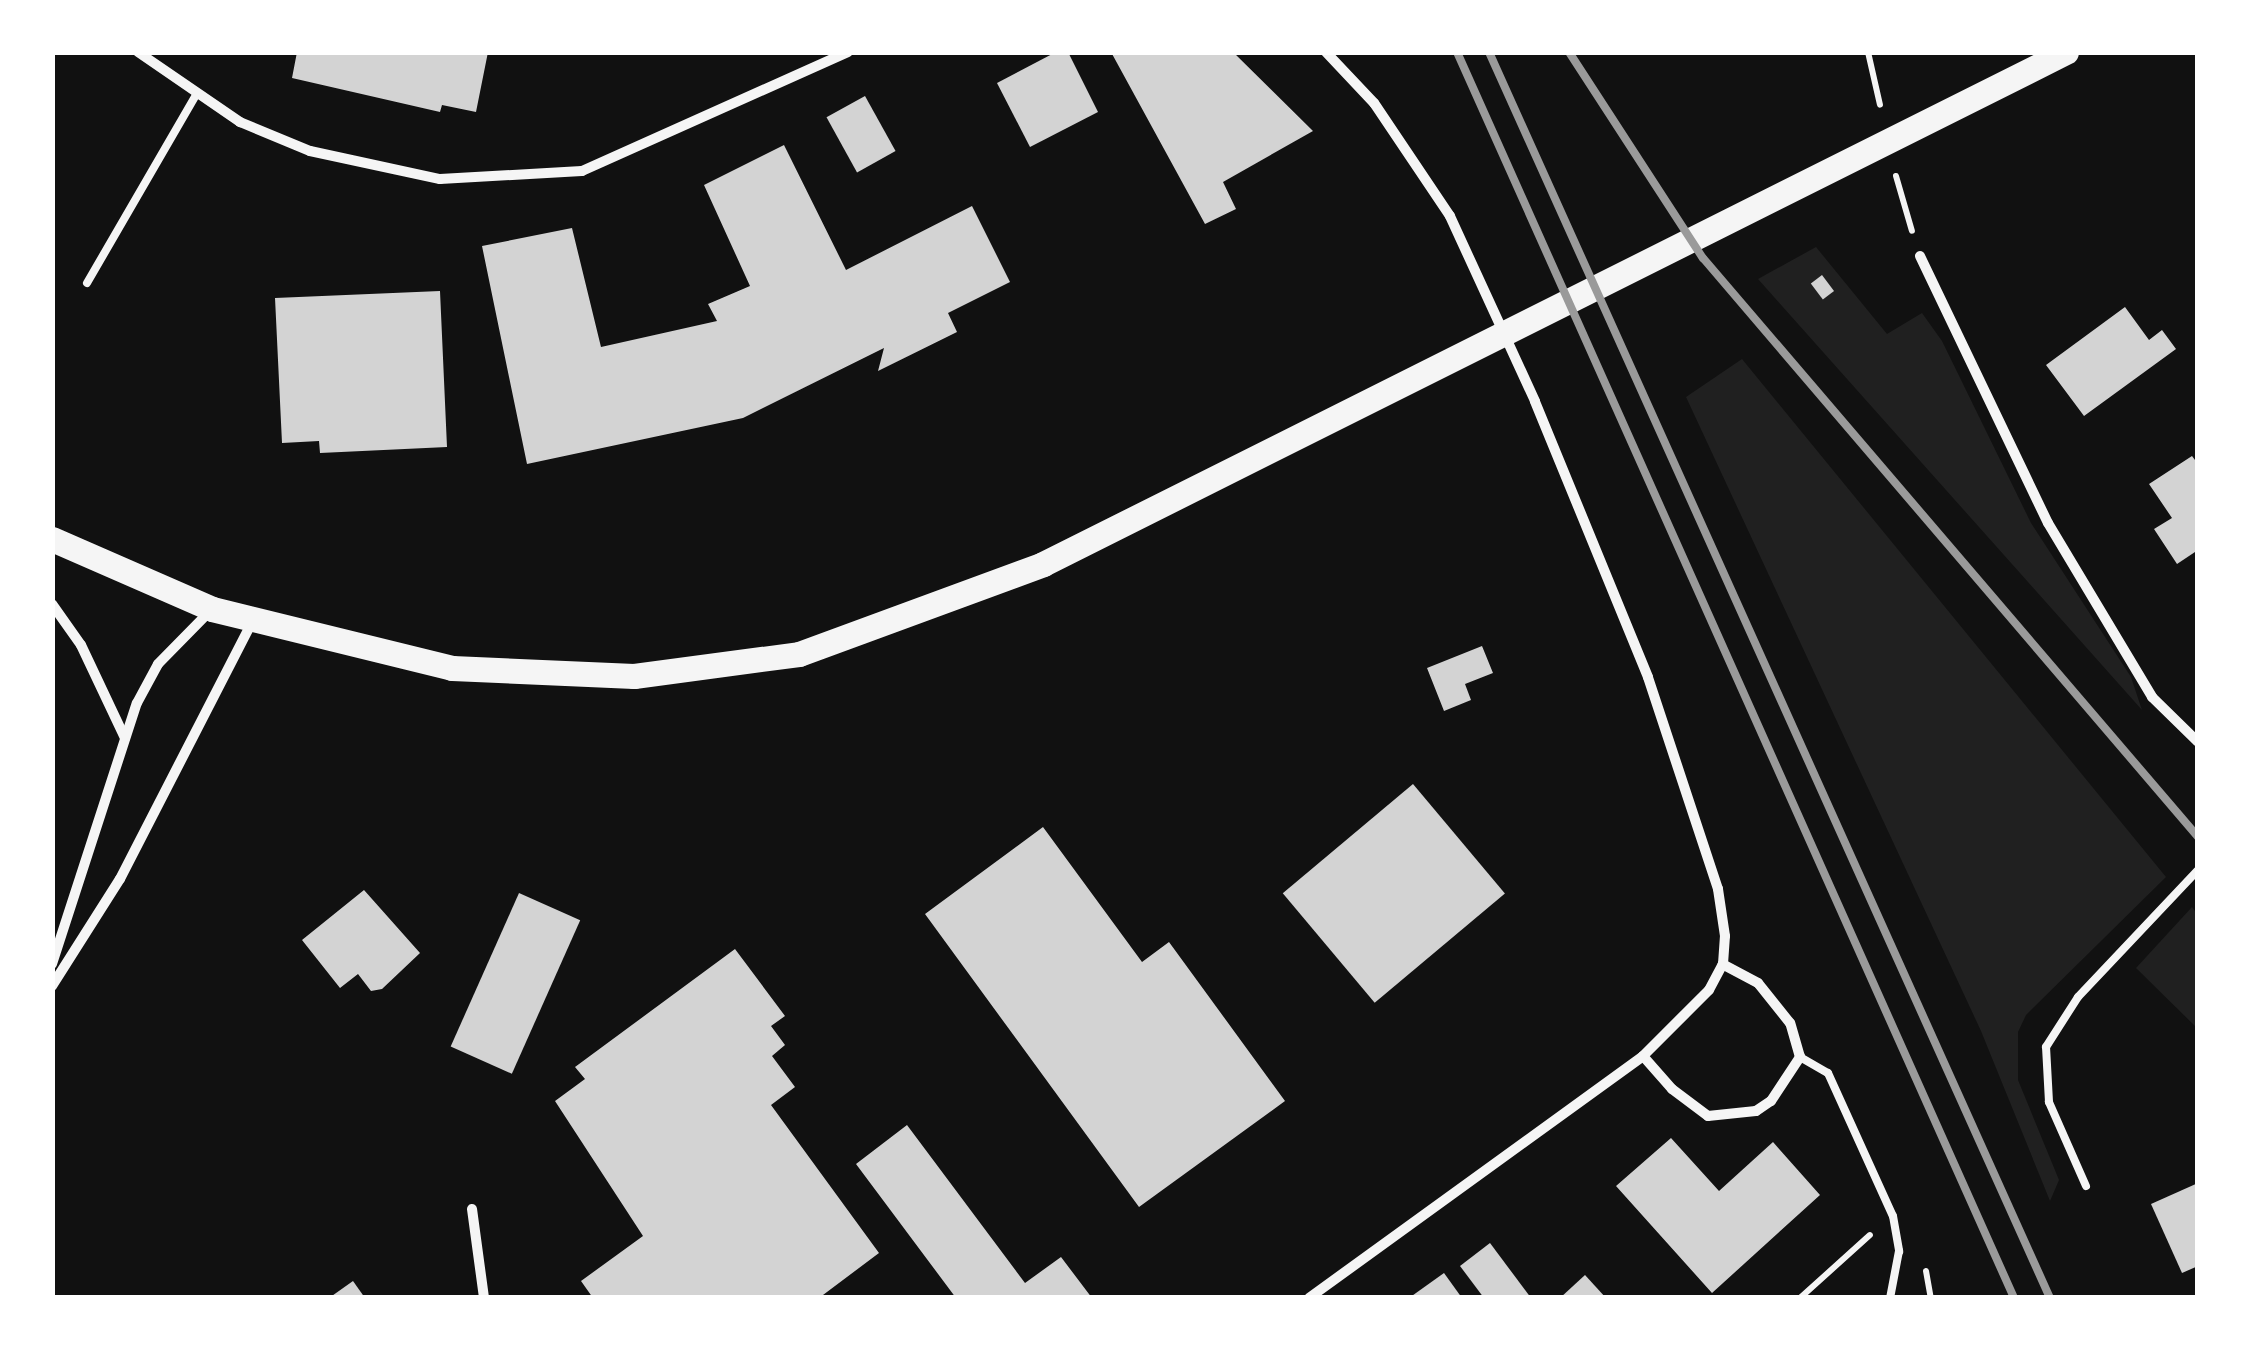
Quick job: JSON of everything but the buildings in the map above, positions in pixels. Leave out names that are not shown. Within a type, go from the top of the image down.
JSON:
[{"type":"main road","points":[[52,539],[212,609],[252,622],[452,668],[634,676],[799,654],[1043,564],[2066,52]]},
{"type":"street","points":[[138,52],[196,95],[310,150],[440,179],[582,171],[848,52]]},
{"type":"street","points":[[1309,1298],[1643,1056],[1689,1016],[1723,964],[1718,889],[1648,677],[1534,401],[1450,216],[1374,104],[1326,52]]},
{"type":"street","points":[[1920,256],[2048,523],[2152,696],[2198,742]]},
{"type":"street","points":[[52,604],[81,646],[125,738]]},
{"type":"street","points":[[52,964],[125,738],[158,664],[212,609]]},
{"type":"street","points":[[52,986],[120,879],[252,622]]},
{"type":"street","points":[[1643,1056],[1672,1089],[1708,1116],[1733,1116],[1770,1101],[1800,1057],[1776,1001],[1723,964]]},
{"type":"street","points":[[472,1210],[484,1298]]},
{"type":"lane","points":[[87,283],[196,95]]},
{"type":"lane","points":[[2086,1186],[2048,1102],[2046,1047],[2078,997],[2198,870]]},
{"type":"lane","points":[[1800,1057],[1828,1073],[1893,1216],[1899,1252],[1890,1298]]},
{"type":"path","points":[[1800,1298],[1893,1216]]},
{"type":"shaded area","points":[[1816,247],[1887,334],[1922,313],[1942,341],[2031,523],[2131,677],[2142,710],[1758,279]]},
{"type":"shaded area","points":[[1742,359],[2166,877],[2026,1015],[2018,1032],[2018,1080],[2059,1180],[2050,1201],[1981,1031],[1686,397]]},
{"type":"shaded area","points":[[2192,907],[2197,914],[2197,1028],[2136,968]]},
{"type":"railway","points":[[1457,52],[2014,1298]]},
{"type":"railway","points":[[1489,52],[2050,1298]]},
{"type":"railway","points":[[1569,52],[1703,258],[2198,837]]}]
